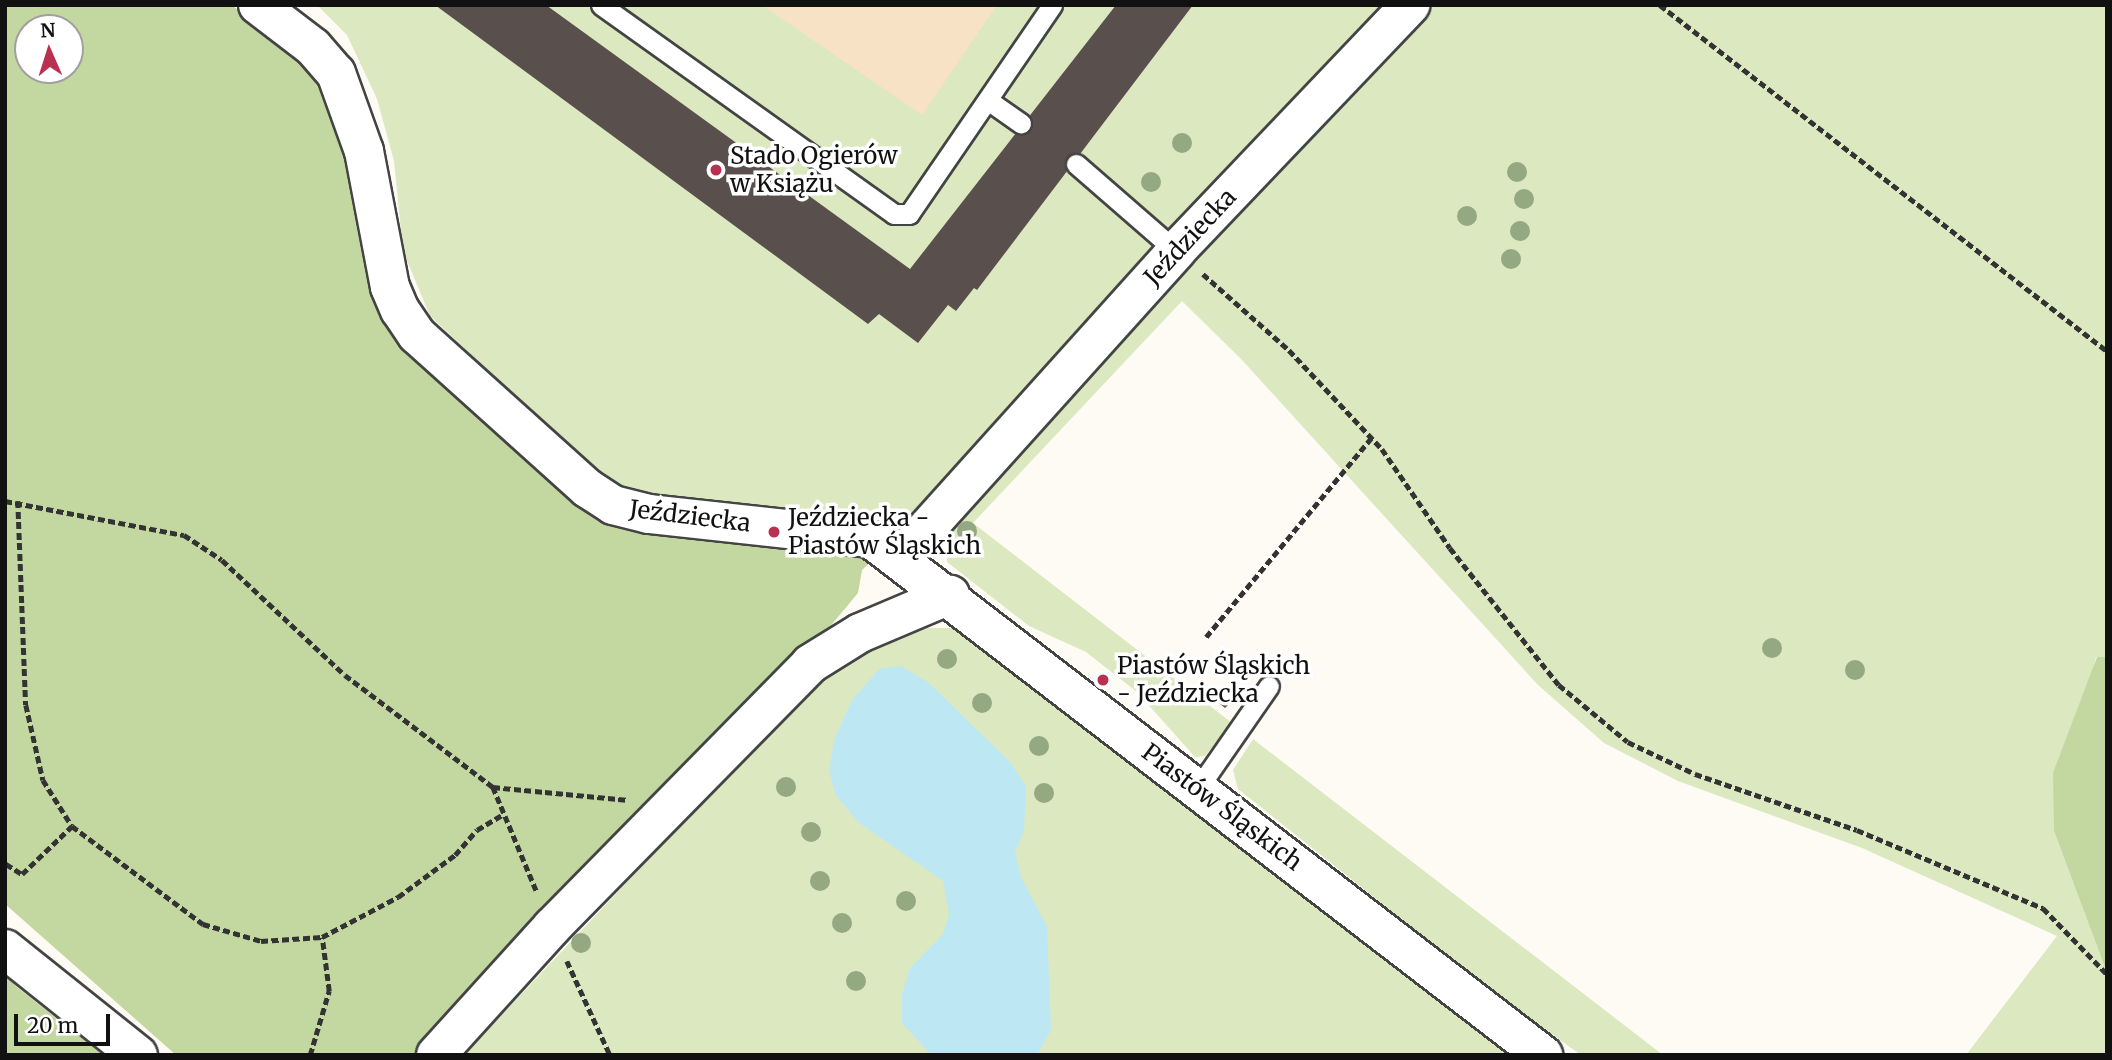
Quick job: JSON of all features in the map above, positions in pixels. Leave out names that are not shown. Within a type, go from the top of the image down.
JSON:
[{"type":"street","name":"Jeździecka","points":[[258,5],[313,47],[336,73],[363,151],[390,287],[400,310],[417,335],[587,488],[613,505],[649,514],[870,538],[900,558],[1176,251],[1410,5]]},
{"type":"street","name":"Piastów Śląskich","points":[[900,558],[1544,1055]]},
{"type":"street","points":[[436,1055],[552,928],[810,664],[860,632],[950,595]]},
{"type":"street","points":[[5,949],[138,1055]]},
{"type":"lane","points":[[601,5],[894,214],[909,214],[989,101],[1052,5]]},
{"type":"lane","points":[[989,101],[1021,123]]},
{"type":"lane","points":[[1076,164],[1176,251]]},
{"type":"lane","points":[[1198,788],[1269,686]]},
{"type":"path","points":[[1660,5],[2107,351]]},
{"type":"path","points":[[1176,251],[1289,349],[1371,438],[1450,548],[1559,685],[1628,742],[1695,774],[1857,830],[2043,908],[2107,974]]},
{"type":"path","points":[[1206,637],[1371,438]]},
{"type":"path","points":[[5,501],[18,501],[184,535],[222,560],[345,675],[493,787],[552,928],[610,1055]]},
{"type":"path","points":[[18,501],[26,705],[43,780],[72,826],[203,924],[261,941],[322,937],[398,897],[455,855],[477,830],[504,814]]},
{"type":"path","points":[[493,787],[675,804]]},
{"type":"path","points":[[6,864],[22,874],[72,826]]},
{"type":"path","points":[[310,1055],[329,991],[322,937]]},
{"type":"green space","points":[[5,5],[232,5],[315,72],[333,99],[376,283],[588,505],[878,555],[862,570],[858,593],[833,623],[418,1055],[176,1055],[5,904]]},
{"type":"green space","points":[[317,5],[1393,5],[903,540],[660,505],[615,489],[430,316],[403,251],[394,161],[377,99],[347,35]]},
{"type":"green space","points":[[1427,5],[2107,5],[2107,657],[2096,657],[2054,831],[2107,973],[2107,1055],[1966,1055],[2057,936],[1862,848],[1678,781],[1604,743],[1538,685],[1242,360],[1182,301],[973,523],[1232,723],[1205,756],[1195,757],[1137,692],[1086,652],[1029,626],[947,562],[948,529]]},
{"type":"green space","points":[[916,628],[959,628],[990,642],[1509,1055],[464,1055],[812,686],[854,656]]},
{"type":"green space","points":[[2097,657],[2107,657],[2107,973],[2054,831],[2053,773]]},
{"type":"green space","points":[[1253,739],[1663,1055],[1581,1055],[1489,989],[1238,789],[1233,770]]},
{"type":"green space","points":[[5,976],[18,988],[103,1055],[5,1055]]},
{"type":"sand","points":[[762,5],[997,5],[922,115]]},
{"type":"water","points":[[901,666],[928,682],[1010,762],[1026,786],[1024,831],[1015,852],[1021,877],[1047,927],[1051,1030],[1037,1055],[931,1055],[902,1023],[902,994],[910,968],[943,934],[949,914],[943,881],[858,822],[835,794],[829,770],[834,740],[852,700],[879,669]]},
{"type":"building","name":"Stado Ogierów w Książu","points":[[435,5],[546,5],[910,269],[1116,5],[1193,5],[977,290],[974,288],[956,311],[948,305],[918,343],[879,314],[868,324]]},
{"type":"building","points":[[1224,696],[1231,702],[1225,708],[1219,703]]},
{"type":"place","name":"Stado Ogierów w Książu","points":[[716,170]]},
{"type":"place","name":"Jeździecka - Piastów Śląskich","points":[[774,532]]},
{"type":"place","name":"Piastów Śląskich - Jeździecka","points":[[1103,680]]}]
